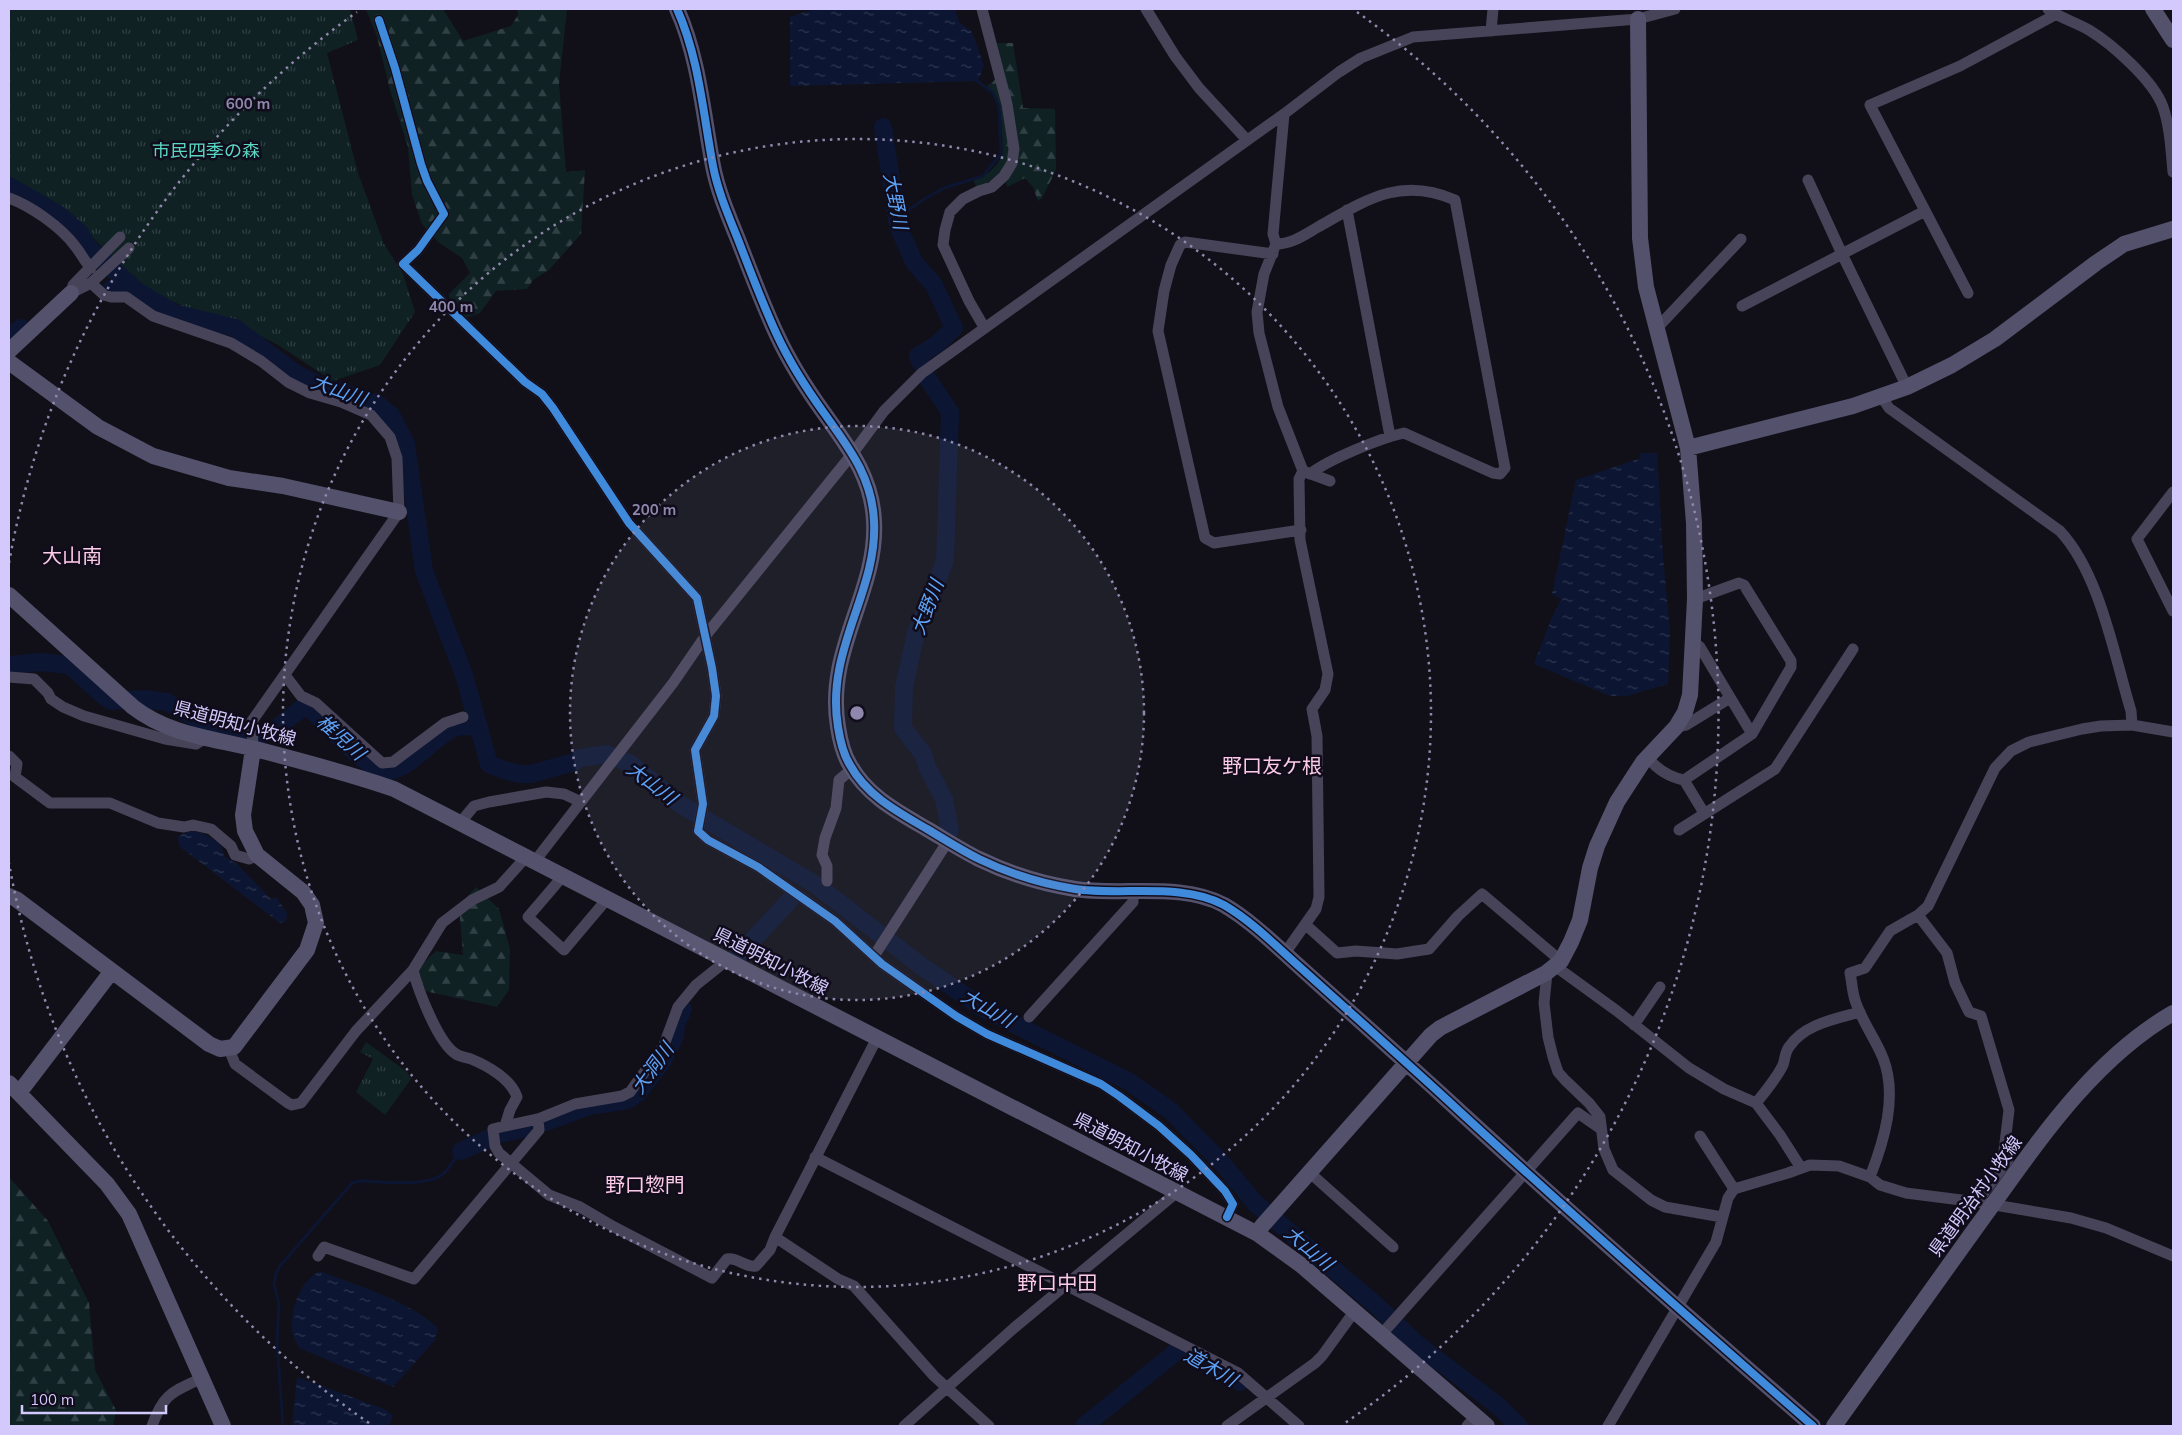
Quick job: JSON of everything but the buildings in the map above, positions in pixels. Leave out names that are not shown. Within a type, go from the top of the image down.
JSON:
[{"type":"street","points":[[677,9],[684,24],[704,106],[714,169],[723,201],[745,259],[788,357],[826,416],[853,452],[864,476],[874,521],[870,559],[842,654],[836,686],[836,711],[840,740],[852,769],[885,804],[977,858],[1024,876],[1072,889],[1180,893],[1206,897],[1222,904],[1242,917],[1285,953],[1406,1062],[1525,1172],[1813,1426]]},
{"type":"street","points":[[982,9],[1007,104],[1014,149],[1012,164],[1004,176],[992,188],[963,199],[950,212],[943,245],[968,301],[984,327]]},
{"type":"street","points":[[1146,9],[1175,56],[1199,88],[1247,140]]},
{"type":"street","points":[[1491,31],[1493,9]]},
{"type":"street","points":[[229,1049],[235,1064],[288,1103],[292,1105],[301,1103],[356,1032],[412,970],[442,923],[472,900],[499,887],[531,859],[581,802],[673,683],[706,635],[884,411],[914,380],[984,327],[1361,58],[1396,43],[1433,34],[1491,31],[1675,9]]},
{"type":"street","points":[[2153,9],[2173,40]]},
{"type":"street","points":[[1968,293],[1870,106],[1960,66],[2052,12],[2088,30],[2112,46],[2152,87],[2163,105],[2168,123],[2173,172]]},
{"type":"street","points":[[1638,14],[1640,238],[1646,287],[1658,327],[1688,448],[1694,523],[1695,599],[1690,695],[1685,712],[1676,727],[1638,770],[1608,820],[1590,868],[1580,920],[1554,967],[1544,1003],[1548,1037],[1558,1072],[1564,1080],[1589,1102],[1600,1117],[1604,1149],[1614,1170],[1650,1200],[1665,1207],[1722,1217]]},
{"type":"street","points":[[379,20],[395,68],[421,164],[427,181],[444,214],[418,250],[403,264],[525,382],[542,394],[629,523],[697,598],[706,635],[716,696],[714,716],[695,750],[703,808],[698,831],[708,840],[766,873],[835,921],[876,953],[896,975],[956,1016],[987,1034],[1101,1084],[1119,1096],[1159,1126],[1191,1154],[1225,1191],[1233,1204],[1227,1217]]},
{"type":"street","points":[[1284,114],[1273,234],[1274,249],[1260,291],[1257,312],[1259,333],[1278,407],[1307,472],[1330,481]]},
{"type":"street","points":[[1808,180],[1907,387]]},
{"type":"street","points":[[1285,953],[1316,910],[1320,880],[1317,736],[1312,709],[1325,690],[1328,674],[1300,540],[1300,530],[1299,479],[1307,472],[1390,436],[1404,433],[1493,473],[1500,474],[1505,468],[1455,200],[1440,193],[1403,189],[1386,192],[1347,210],[1288,244],[1274,249],[1185,242],[1180,245],[1164,291],[1158,331],[1205,538],[1214,543],[1300,530]]},
{"type":"street","points":[[9,198],[56,226],[76,246],[81,257],[97,267]]},
{"type":"street","points":[[1347,210],[1390,436]]},
{"type":"street","points":[[1742,306],[1925,211]]},
{"type":"street","points":[[1688,448],[1853,406],[1907,387],[1952,366],[1995,339],[2124,244],[2173,229]]},
{"type":"street","points":[[110,257],[120,238]]},
{"type":"street","points":[[1658,327],[1741,239]]},
{"type":"street","points":[[71,293],[73,285],[110,257],[129,248]]},
{"type":"street","points":[[9,351],[71,293],[91,283],[97,267]]},
{"type":"street","points":[[9,896],[16,899],[209,1044],[220,1049],[229,1049],[238,1042],[307,950],[316,923],[312,905],[303,892],[257,855],[245,831],[243,815],[252,741],[252,721],[399,512],[397,458],[390,437],[371,415],[341,402],[310,393],[288,382],[261,361],[231,343],[153,316],[126,297],[104,295],[91,283]]},
{"type":"street","points":[[9,362],[98,427],[153,456],[229,478],[283,486],[399,512]]},
{"type":"street","points":[[1881,396],[1889,408],[2060,530],[2071,542],[2086,570],[2103,614],[2130,711],[2132,726]]},
{"type":"street","points":[[2173,492],[2137,539],[2173,611]]},
{"type":"street","points":[[1684,780],[1752,734],[1791,667],[1791,661],[1744,585],[1739,583],[1695,599]]},
{"type":"street","name":"県道明知小牧線","points":[[9,595],[133,707],[154,721],[204,739],[252,741],[394,789],[996,1098],[1176,1193],[1260,1230],[1354,1312],[1382,1333],[1476,1423]]},
{"type":"street","points":[[1693,642],[1700,648],[1752,734]]},
{"type":"street","points":[[1679,830],[1775,769],[1853,649]]},
{"type":"street","points":[[284,675],[301,696],[316,703],[382,763],[393,762],[445,723],[463,717]]},
{"type":"street","points":[[9,677],[34,679],[48,693],[51,699],[63,707],[84,716],[165,739],[196,744],[204,739]]},
{"type":"street","points":[[1676,727],[1686,725],[1730,698]]},
{"type":"street","points":[[1870,1177],[1885,1130],[1889,1100],[1888,1080],[1884,1059],[1855,1000],[1850,973],[1865,968],[1890,931],[1918,916],[1928,906],[1941,883],[1995,768],[2011,751],[2028,742],[2100,726],[2132,726],[2173,732]]},
{"type":"street","points":[[9,756],[17,764],[15,777],[50,803],[110,803],[158,823],[184,827],[193,825],[211,829],[232,846],[235,855],[250,859],[257,855]]},
{"type":"street","points":[[1648,758],[1655,767],[1684,780],[1704,813]]},
{"type":"street","points":[[827,881],[827,866],[822,856],[824,838],[836,808],[839,780],[852,769]]},
{"type":"street","points":[[460,823],[474,806],[546,792],[564,794],[581,802]]},
{"type":"street","points":[[876,953],[948,841]]},
{"type":"street","points":[[563,876],[528,917],[564,950],[607,899]]},
{"type":"street","points":[[1029,1017],[1133,902],[1133,892]]},
{"type":"street","points":[[1306,925],[1337,953],[1356,951],[1409,953],[1429,949],[1458,916],[1482,894],[1554,967],[1689,1068],[1724,1089],[1756,1103],[1780,1135],[1801,1168]]},
{"type":"street","points":[[1918,916],[1947,953],[1955,983],[1969,1012],[1981,1016],[2009,1110],[2004,1151],[2008,1160],[1977,1202]]},
{"type":"street","points":[[726,960],[696,985],[678,1007],[664,1045],[630,1092],[622,1096],[575,1104],[538,1119],[493,1129],[499,1153],[549,1195],[580,1207],[614,1227],[712,1278],[727,1259],[733,1258],[752,1267],[756,1266],[770,1250],[774,1237],[877,1038]]},
{"type":"street","points":[[1260,1230],[1406,1062],[1440,1028],[1554,967]]},
{"type":"street","points":[[412,970],[428,1013],[444,1040],[456,1054],[489,1067],[509,1084],[516,1094],[517,1097],[505,1126]]},
{"type":"street","points":[[112,971],[14,1088],[107,1184],[129,1214],[223,1426]]},
{"type":"street","points":[[1634,1025],[1660,987]]},
{"type":"street","points":[[1756,1103],[1782,1066],[1788,1048],[1794,1041],[1809,1028],[1826,1021],[1860,1012]]},
{"type":"street","name":"県道明治村小牧線","points":[[1834,1426],[1993,1204],[2050,1128],[2090,1081],[2120,1053],[2173,1013]]},
{"type":"street","points":[[1382,1333],[1578,1114],[1601,1130]]},
{"type":"street","points":[[318,1256],[324,1247],[414,1279],[510,1162],[539,1130],[538,1119]]},
{"type":"street","points":[[1700,1136],[1734,1189]]},
{"type":"street","points":[[815,1157],[1238,1373],[1298,1426]]},
{"type":"street","points":[[1608,1426],[1716,1242],[1728,1198],[1734,1189],[1810,1165],[1839,1166],[1870,1177],[1880,1185],[1893,1191],[1940,1199],[1993,1204],[2094,1224],[2173,1256]]},
{"type":"street","points":[[1305,1176],[1393,1247]]},
{"type":"street","points":[[904,1426],[947,1386],[1176,1193]]},
{"type":"street","points":[[774,1237],[838,1278],[854,1286],[934,1376],[989,1426]]},
{"type":"street","points":[[1227,1426],[1322,1356],[1354,1312]]},
{"type":"street","points":[[152,1426],[158,1408],[164,1398],[177,1389],[202,1378]]},
{"type":"green space","name":"市民四季の森","points":[[9,9],[350,9],[358,40],[327,53],[358,173],[384,244],[403,274],[415,312],[380,365],[333,381],[278,345],[239,325],[209,319],[139,285],[74,218],[59,207],[9,181]]},
{"type":"green space","points":[[366,9],[443,9],[463,41],[511,26],[518,15],[517,9],[567,9],[559,84],[566,172],[585,170],[581,234],[549,270],[533,280],[527,289],[496,291],[480,313],[466,318],[450,305],[449,294],[470,273],[462,258],[438,242],[422,224],[412,195],[408,147],[390,90],[377,37]]},
{"type":"green space","points":[[996,43],[1013,43],[1023,108],[1055,109],[1056,170],[1042,198],[1038,201],[1033,187],[1025,178],[1007,187],[1002,171],[989,184],[977,188],[973,180],[982,177],[990,171],[1002,156],[1003,147],[999,106],[995,95],[987,86],[996,79]]},
{"type":"green space","points":[[476,887],[499,909],[510,949],[509,990],[497,1007],[425,991],[416,970],[436,951],[463,955],[459,906]]},
{"type":"green space","points":[[366,1042],[407,1072],[411,1079],[385,1115],[356,1092],[373,1059],[360,1052]]},
{"type":"green space","points":[[9,1177],[48,1221],[89,1303],[95,1370],[116,1410],[113,1426],[9,1426]]},
{"type":"water","points":[[814,9],[955,9],[959,22],[972,32],[984,66],[978,81],[790,86],[790,17]]},
{"type":"water","points":[[1640,453],[1657,453],[1663,557],[1670,631],[1668,684],[1627,696],[1610,696],[1534,664],[1561,599],[1552,594],[1576,480],[1641,458]]},
{"type":"water","points":[[190,831],[202,833],[220,843],[224,856],[238,865],[271,899],[276,897],[287,913],[286,921],[280,923],[179,846],[178,836]]},
{"type":"water","points":[[320,1271],[398,1302],[427,1319],[438,1328],[435,1340],[393,1387],[299,1348],[292,1330],[295,1304],[307,1281]]},
{"type":"water","points":[[297,1377],[384,1409],[393,1415],[389,1426],[292,1426]]},
{"type":"waterway","points":[[898,226],[902,222],[902,217],[926,198],[944,188],[983,176],[1001,154],[999,107],[993,93],[976,80]]},
{"type":"waterway","name":"大野川","points":[[883,127],[898,226],[914,262],[934,285],[954,328],[937,344],[918,356],[921,363]]},
{"type":"waterway","name":"大山川","points":[[9,186],[58,214],[80,233],[87,246],[137,291],[174,313],[235,328],[295,373],[319,385],[376,403],[391,415],[406,444],[424,571],[464,675],[489,764],[520,774],[531,774],[574,762],[580,758],[607,754],[631,764],[678,803],[816,885],[920,965],[984,1009],[1128,1081],[1171,1111],[1221,1162],[1255,1203],[1376,1305],[1418,1345],[1497,1405],[1519,1426]]},
{"type":"waterway","points":[[111,289],[128,282]]},
{"type":"waterway","points":[[9,337],[21,328]]},
{"type":"waterway","name":"大野川","points":[[928,379],[950,412],[945,561],[916,633],[904,687],[903,728],[923,754],[928,769],[944,799],[950,830]]},
{"type":"waterway","name":"椎児川","points":[[9,665],[40,662],[69,665],[112,701],[144,699],[167,702],[217,731],[242,735],[261,735],[273,731],[302,708],[309,708],[342,741],[369,764],[387,771],[408,763],[438,738],[456,727],[479,727]]},
{"type":"waterway","name":"大洞川","points":[[737,957],[790,900]]},
{"type":"waterway","name":"大洞川","points":[[546,1122],[589,1106],[628,1100],[638,1093],[662,1062],[675,1036],[676,1025],[683,1009]]},
{"type":"waterway","name":"大洞川","points":[[461,1151],[499,1134],[535,1126]]},
{"type":"waterway","points":[[283,1426],[277,1341],[279,1304],[274,1284],[276,1273],[280,1266],[352,1183],[359,1181],[403,1183],[427,1181],[437,1178],[444,1173],[461,1151]]},
{"type":"waterway","name":"道木川","points":[[1084,1426],[1171,1356],[1178,1348],[1206,1364],[1232,1375],[1240,1382]]},
{"type":"cycle path","points":[[677,9],[691,47],[718,185],[753,277],[777,335],[793,365],[850,450],[869,490],[874,521],[873,547],[861,597],[845,646],[839,672],[836,699],[842,747],[848,761],[865,786],[905,816],[972,856],[1014,873],[1038,881],[1075,889],[1190,894],[1207,898],[1235,912],[1264,935],[1581,1222],[1813,1426]]},
{"type":"cycle path","points":[[379,20],[395,68],[421,164],[427,181],[444,214],[418,250],[403,264],[525,382],[542,394],[629,523],[697,598],[716,696],[714,716],[695,750],[703,804],[698,831],[708,840],[758,867],[835,921],[882,964],[956,1016],[987,1034],[1101,1084],[1119,1096],[1159,1126],[1191,1155],[1225,1191],[1233,1204],[1227,1217]]},
{"type":"district","name":"大山南","points":[[72,555]]},
{"type":"district","name":"野口友ケ根","points":[[1272,765]]},
{"type":"district","name":"野口惣門","points":[[645,1184]]},
{"type":"district","name":"野口中田","points":[[1057,1282]]}]
